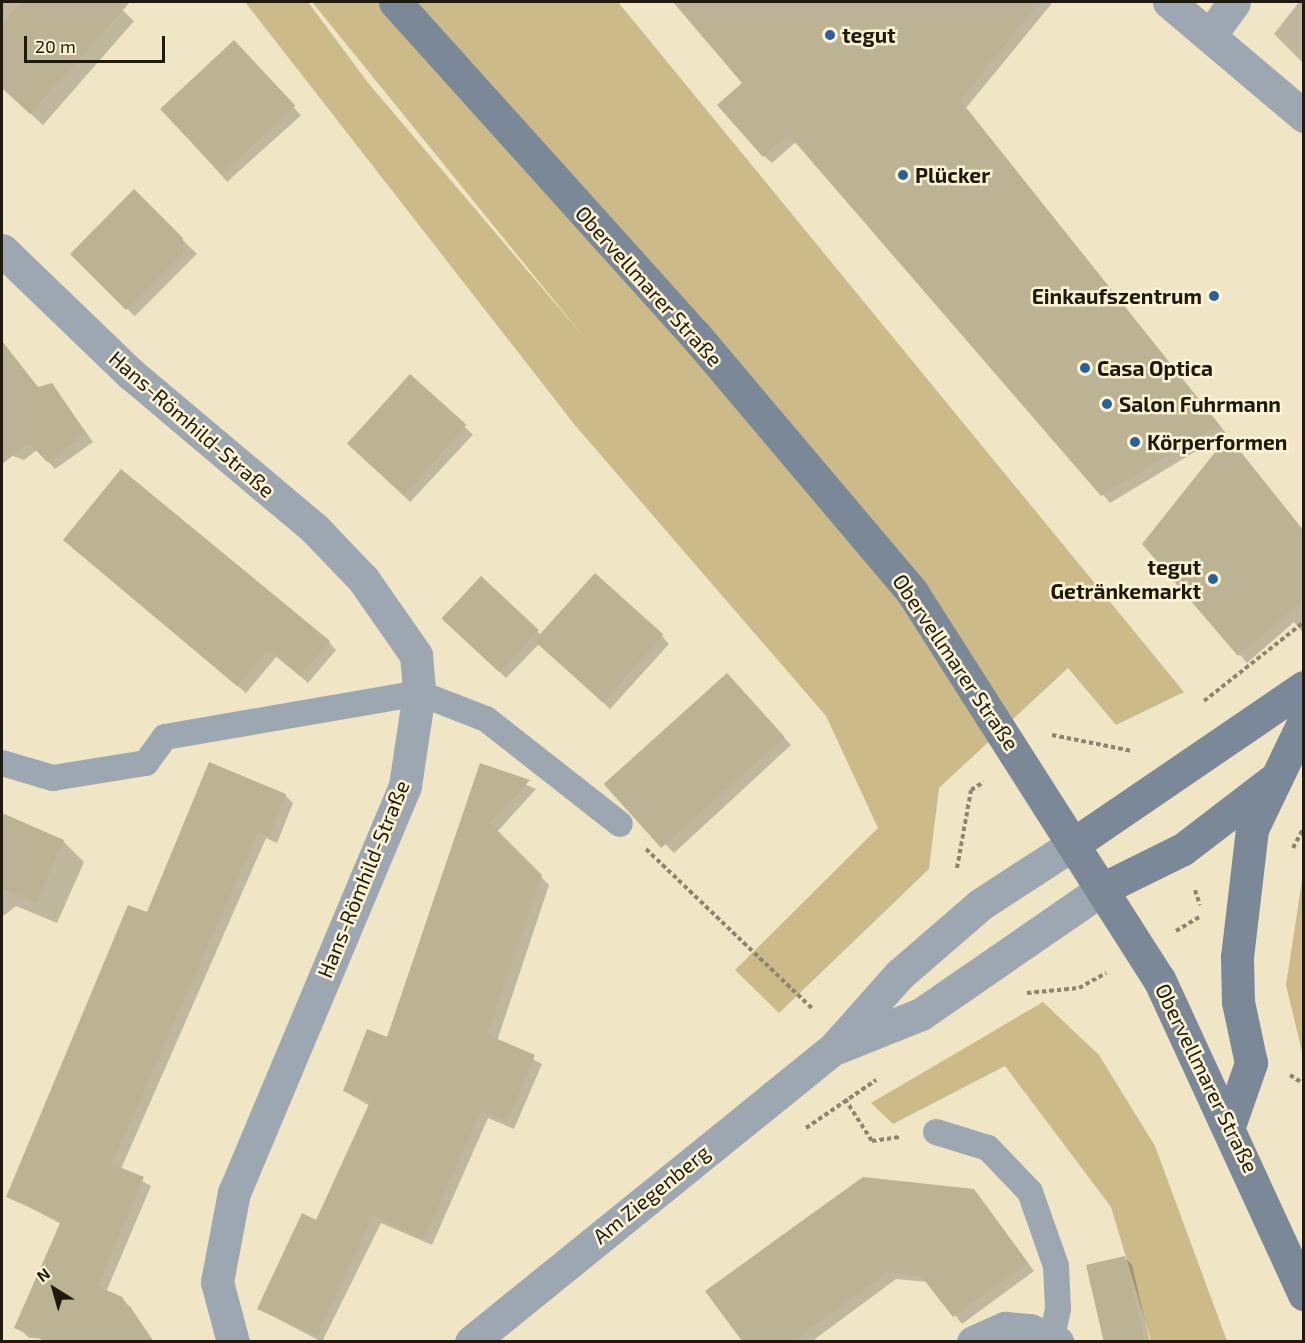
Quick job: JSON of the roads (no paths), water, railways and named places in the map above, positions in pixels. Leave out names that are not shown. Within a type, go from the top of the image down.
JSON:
[{"type":"main road","name":"Obervellmarer Straße","points":[[395,2],[694,335],[912,592],[1075,843],[1159,979],[1230,1123],[1304,1294]]},
{"type":"main road","points":[[1075,843],[1304,687]]},
{"type":"main road","points":[[1230,1123],[1251,1064],[1237,979],[1245,876],[1252,829],[1273,780],[1304,720]]},
{"type":"main road","points":[[1102,889],[1183,849],[1273,780]]},
{"type":"street","points":[[1169,2],[1211,34],[1304,116]]},
{"type":"street","points":[[1211,34],[1234,2]]},
{"type":"street","name":"Hans-Römhild-Straße","points":[[2,250],[131,374],[315,529],[363,579],[416,655],[419,693],[405,786],[234,1192],[217,1282],[233,1341]]},
{"type":"street","name":"Am Ziegenberg","points":[[471,1341],[834,1048],[900,974],[981,904],[1075,843]]},
{"type":"street","name":"Am Ziegenberg","points":[[834,1048],[921,1014],[1102,889]]},
{"type":"street","points":[[973,1341],[1005,1328],[1054,1339]]},
{"type":"lane","points":[[2,763],[53,778],[146,763],[165,736],[419,693],[486,719],[620,824]]},
{"type":"lane","points":[[936,1132],[988,1148],[1029,1192],[1056,1266],[1059,1309],[1054,1339]]},
{"type":"place","name":"tegut","points":[[830,35]]},
{"type":"place","name":"Plücker","points":[[903,175]]},
{"type":"place","name":"Einkaufszentrum","points":[[1214,296]]},
{"type":"place","name":"Casa Optica","points":[[1085,368]]},
{"type":"place","name":"Salon Fuhrmann","points":[[1107,404]]},
{"type":"place","name":"Körperformen","points":[[1135,442]]},
{"type":"place","name":"tegut Getränkemarkt","points":[[1213,579]]}]
